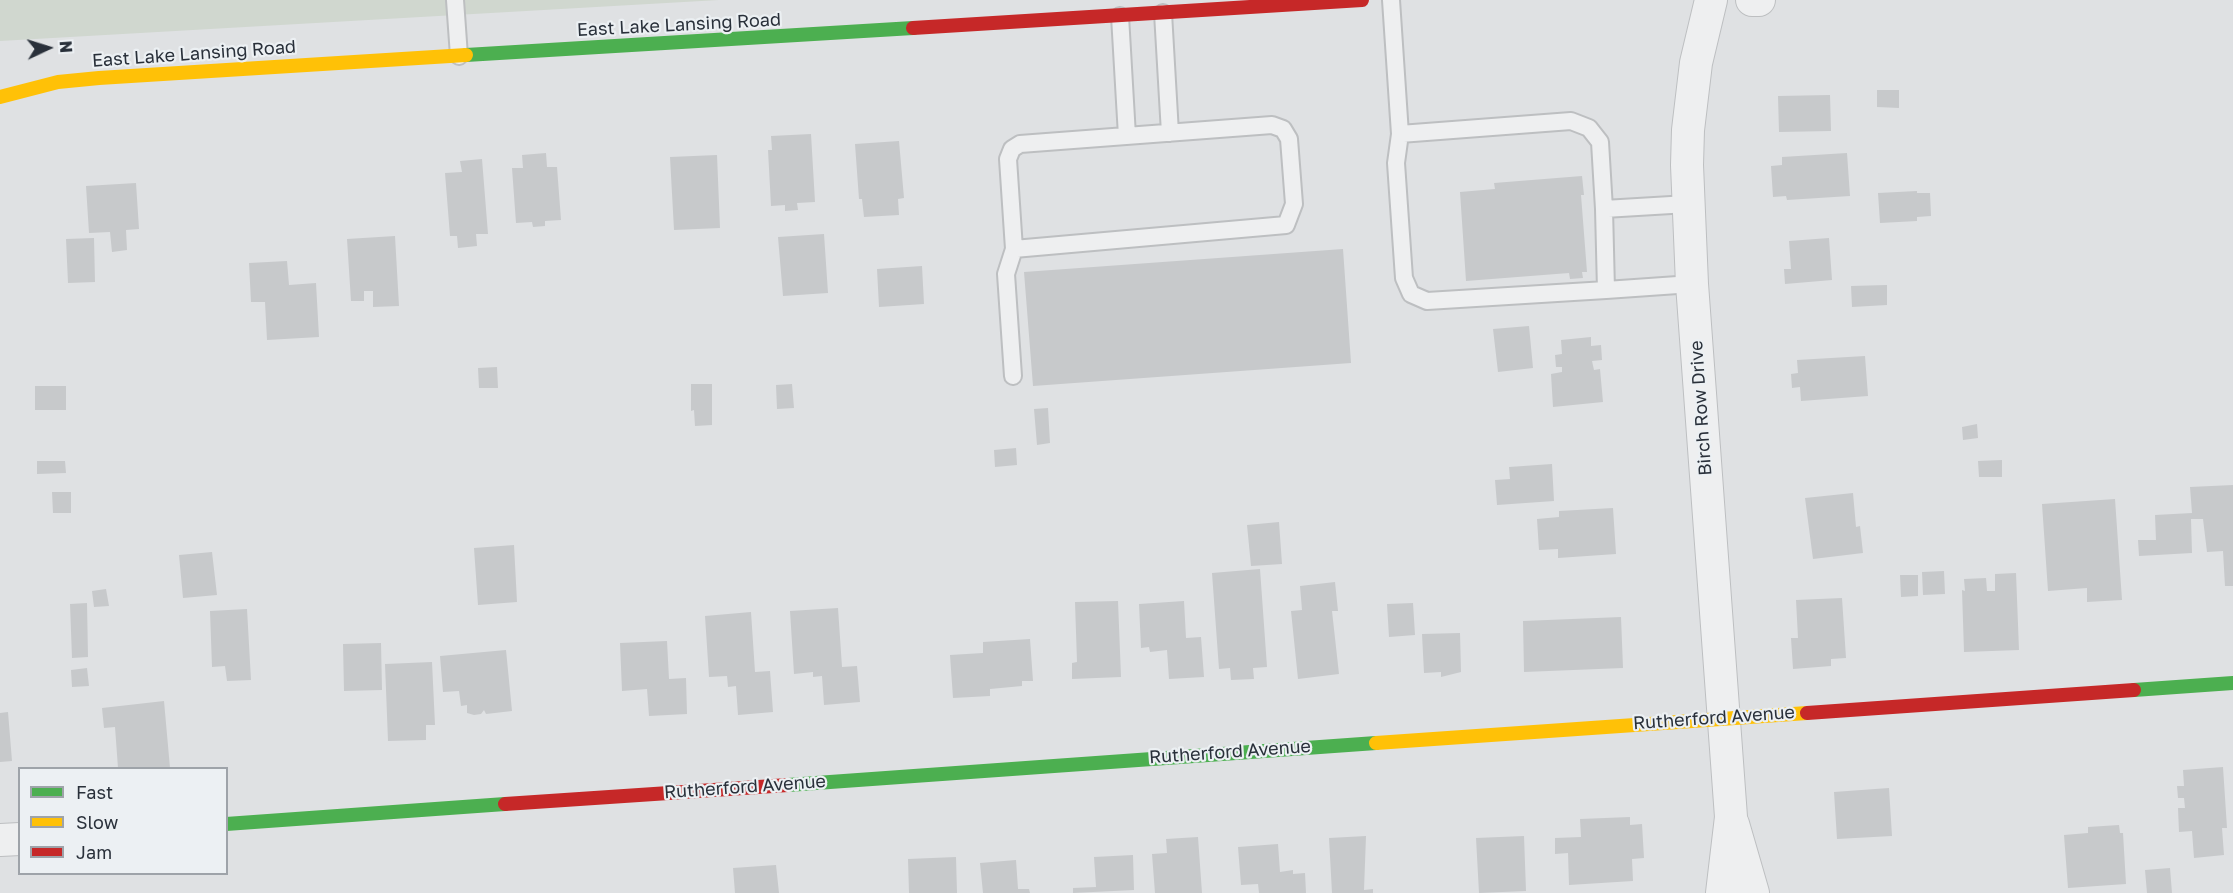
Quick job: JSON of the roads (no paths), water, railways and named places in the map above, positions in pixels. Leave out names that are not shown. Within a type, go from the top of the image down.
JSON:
[{"type":"street","name":"East Lake Lansing Road","points":[[0,97],[58,82],[99,78],[1362,0]]},
{"type":"street","name":"Birch Row Drive","points":[[1711,0],[1698,49],[1691,103],[1688,204],[1731,817],[1722,893]]},
{"type":"street","points":[[1752,0],[1759,0]]},
{"type":"street","name":"Rutherford Avenue","points":[[228,824],[2233,683]]},
{"type":"street","name":"Birch Row Drive","points":[[1731,817],[1753,893]]},
{"type":"street","points":[[0,840],[18,839]]},
{"type":"lane","points":[[455,0],[459,56]]},
{"type":"lane","points":[[1390,0],[1400,134],[1396,163],[1401,244],[1404,278],[1411,294],[1427,301],[1692,284]]},
{"type":"lane","points":[[1163,13],[1170,133]]},
{"type":"lane","points":[[1120,16],[1127,136]]},
{"type":"lane","points":[[1400,134],[1571,121],[1589,128],[1600,142],[1606,290]]},
{"type":"lane","points":[[1013,375],[1006,274],[1014,249],[1008,159],[1012,149],[1020,144],[1272,125],[1283,129],[1289,139],[1294,204],[1286,225],[1014,249]]},
{"type":"lane","points":[[1604,209],[1688,204]]}]
